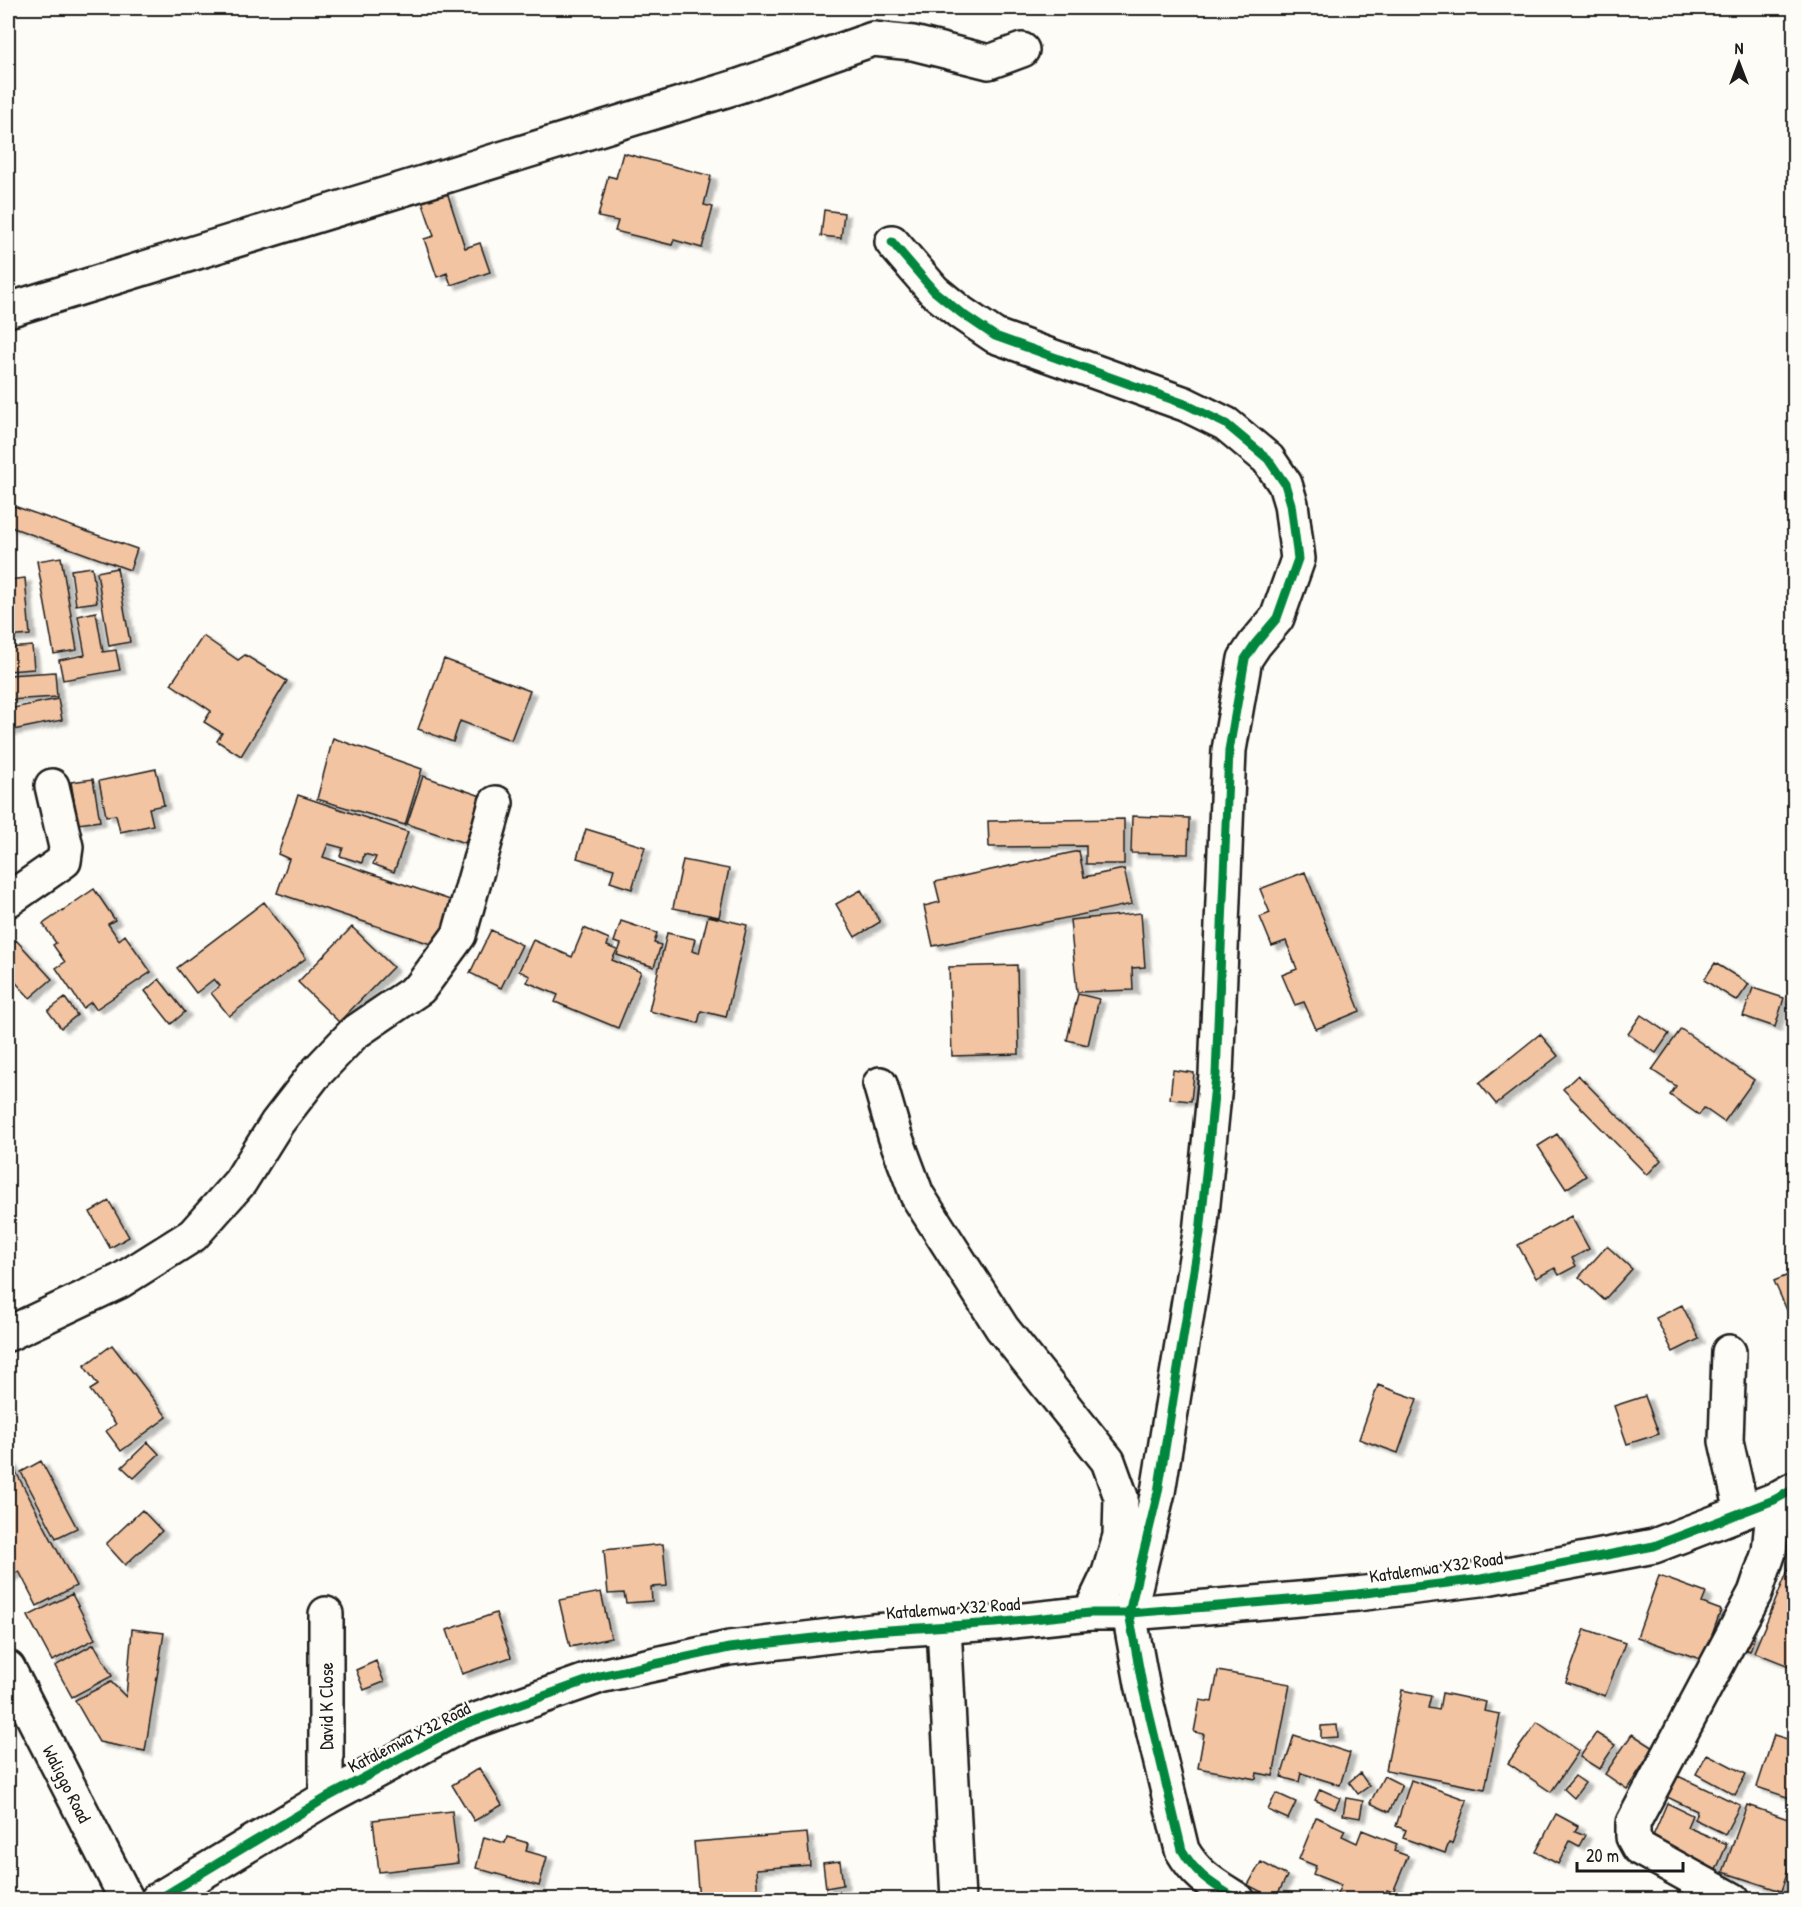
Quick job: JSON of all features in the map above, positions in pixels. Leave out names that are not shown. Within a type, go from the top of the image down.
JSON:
[{"type":"street","points":[[8,310],[727,89],[873,39],[913,43],[988,62],[1022,50]]},
{"type":"street","points":[[892,242],[934,291],[994,336],[1185,404],[1226,424],[1268,459],[1285,484],[1291,504],[1298,559],[1277,618],[1245,659],[1229,750],[1216,1075],[1200,1233],[1158,1492],[1129,1613],[1142,1684],[1182,1850],[1191,1866],[1238,1899]]},
{"type":"street","points":[[8,900],[64,861],[66,847],[52,786]]},
{"type":"street","points":[[8,1334],[120,1281],[194,1235],[240,1182],[278,1123],[314,1075],[354,1033],[420,988],[459,935],[496,803]]},
{"type":"street","points":[[880,1084],[895,1136],[917,1195],[1002,1328],[1108,1461],[1121,1497],[1120,1536],[1109,1573],[1090,1613]]},
{"type":"street","points":[[1729,1352],[1726,1441],[1742,1512]]},
{"type":"street","points":[[1733,1899],[1640,1848],[1634,1837],[1634,1823],[1755,1593],[1784,1495]]},
{"type":"street","name":"Katalemwa X32 Road","points":[[157,1899],[326,1798],[462,1725],[600,1676],[729,1648],[873,1631],[1357,1594],[1481,1579],[1654,1546],[1784,1495]]},
{"type":"street","name":"David K Close","points":[[326,1614],[326,1798]]},
{"type":"street","points":[[944,1626],[958,1899]]},
{"type":"street","name":"Waliggo Road","points":[[8,1668],[128,1899]]},
{"type":"building","points":[[623,153],[711,176],[704,205],[713,207],[702,248],[674,240],[672,245],[615,231],[618,221],[598,217],[608,176],[616,178]]},
{"type":"building","points":[[447,192],[465,248],[480,243],[490,272],[451,285],[447,273],[437,277],[424,239],[434,236],[422,201]]},
{"type":"building","points":[[824,210],[844,213],[841,238],[821,236]]},
{"type":"building","points":[[8,504],[137,549],[130,570],[8,526]]},
{"type":"building","points":[[61,557],[77,650],[54,654],[37,561]]},
{"type":"building","points":[[92,567],[97,602],[76,605],[71,570]]},
{"type":"building","points":[[117,568],[130,642],[109,646],[97,572]]},
{"type":"building","points":[[25,578],[30,635],[8,637],[8,580]]},
{"type":"building","points":[[96,612],[103,652],[116,650],[120,670],[63,680],[59,660],[85,655],[78,616]]},
{"type":"building","points":[[203,636],[238,660],[245,655],[287,681],[241,756],[217,741],[222,733],[204,722],[211,711],[171,684]]},
{"type":"building","points":[[32,646],[34,669],[8,671],[8,648]]},
{"type":"building","points":[[444,659],[530,691],[511,740],[460,721],[453,742],[418,729]]},
{"type":"building","points":[[55,672],[57,697],[8,700],[8,675]]},
{"type":"building","points":[[58,699],[62,720],[8,731],[8,709]]},
{"type":"building","points":[[333,738],[422,769],[405,825],[317,799]]},
{"type":"building","points":[[156,769],[164,805],[149,808],[153,825],[120,832],[116,815],[106,816],[99,781]]},
{"type":"building","points":[[423,776],[481,796],[465,843],[407,824]]},
{"type":"building","points":[[93,779],[100,821],[78,824],[71,782]]},
{"type":"building","points":[[298,795],[408,832],[394,872],[373,864],[376,857],[364,854],[362,863],[340,856],[343,848],[328,844],[323,857],[453,901],[437,946],[277,893],[289,859],[278,854]]},
{"type":"building","points":[[1132,816],[1189,818],[1188,854],[1131,853]]},
{"type":"building","points":[[1124,819],[1124,864],[1086,864],[1086,846],[989,847],[988,821]]},
{"type":"building","points":[[586,829],[645,847],[632,889],[610,882],[614,869],[577,858]]},
{"type":"building","points":[[1079,851],[1084,877],[1124,869],[1132,904],[933,946],[924,906],[940,902],[935,882]]},
{"type":"building","points":[[683,860],[729,869],[719,917],[673,908]]},
{"type":"building","points":[[1305,872],[1360,1011],[1316,1029],[1304,1002],[1295,1005],[1282,975],[1297,969],[1286,941],[1272,946],[1260,917],[1270,913],[1260,889]]},
{"type":"building","points":[[94,889],[115,920],[108,924],[119,940],[125,935],[151,972],[96,1009],[91,1002],[83,1008],[56,968],[65,962],[53,945],[56,943],[43,924]]},
{"type":"building","points":[[861,890],[880,922],[855,937],[836,904]]},
{"type":"building","points":[[264,902],[306,958],[229,1016],[211,993],[220,986],[214,979],[196,993],[177,968]]},
{"type":"building","points":[[1141,913],[1145,967],[1132,968],[1133,990],[1077,992],[1070,920]]},
{"type":"building","points":[[708,916],[747,925],[726,1017],[701,1011],[698,1023],[649,1011],[667,933],[695,939],[692,951],[699,953]]},
{"type":"building","points":[[621,921],[657,933],[654,943],[661,945],[654,967],[617,955],[621,944],[614,942]]},
{"type":"building","points":[[352,927],[393,967],[339,1022],[298,982]]},
{"type":"building","points":[[584,928],[609,939],[607,946],[617,950],[612,960],[641,972],[618,1028],[555,1002],[558,995],[527,982],[530,976],[519,971],[533,940],[572,957]]},
{"type":"building","points":[[491,930],[522,945],[501,988],[470,973]]},
{"type":"building","points":[[16,940],[52,979],[30,998],[8,974],[8,948]]},
{"type":"building","points":[[1715,963],[1749,984],[1737,1001],[1704,980]]},
{"type":"building","points":[[1017,965],[1019,1054],[952,1056],[949,967]]},
{"type":"building","points":[[159,979],[185,1012],[171,1024],[145,991]]},
{"type":"building","points":[[1753,988],[1784,998],[1775,1027],[1743,1016]]},
{"type":"building","points":[[1078,994],[1099,999],[1088,1045],[1067,1040]]},
{"type":"building","points":[[65,998],[77,1015],[61,1028],[48,1011]]},
{"type":"building","points":[[1641,1015],[1669,1034],[1656,1053],[1628,1034]]},
{"type":"building","points":[[1681,1029],[1754,1080],[1724,1122],[1704,1108],[1699,1115],[1670,1095],[1676,1086],[1652,1070]]},
{"type":"building","points":[[1540,1034],[1558,1056],[1496,1104],[1479,1083]]},
{"type":"building","points":[[1173,1070],[1194,1073],[1191,1101],[1170,1099]]},
{"type":"building","points":[[1578,1075],[1661,1160],[1647,1175],[1563,1089]]},
{"type":"building","points":[[1557,1134],[1586,1176],[1566,1189],[1538,1146]]},
{"type":"building","points":[[109,1201],[129,1237],[110,1248],[90,1212]]},
{"type":"building","points":[[1571,1216],[1589,1249],[1572,1258],[1576,1266],[1559,1275],[1555,1268],[1536,1278],[1518,1245]]},
{"type":"building","points":[[1607,1246],[1632,1269],[1604,1300],[1579,1277]]},
{"type":"building","points":[[1793,1273],[1794,1276],[1794,1326],[1774,1281]]},
{"type":"building","points":[[1682,1305],[1699,1339],[1673,1352],[1656,1318]]},
{"type":"building","points":[[112,1345],[167,1417],[121,1451],[106,1431],[116,1424],[90,1390],[98,1385],[84,1366]]},
{"type":"building","points":[[1378,1385],[1417,1399],[1398,1453],[1359,1439]]},
{"type":"building","points":[[1645,1396],[1659,1434],[1627,1444],[1614,1406]]},
{"type":"building","points":[[148,1442],[159,1454],[134,1478],[122,1467]]},
{"type":"building","points":[[8,1457],[76,1586],[37,1606],[19,1571],[9,1577],[8,1575],[8,1559],[12,1557],[8,1550]]},
{"type":"building","points":[[41,1461],[77,1528],[56,1538],[21,1472]]},
{"type":"building","points":[[142,1510],[162,1531],[125,1565],[106,1544]]},
{"type":"building","points":[[663,1544],[667,1586],[651,1587],[652,1601],[626,1603],[624,1593],[608,1594],[604,1550]]},
{"type":"building","points":[[1794,1556],[1794,1668],[1754,1652]]},
{"type":"building","points":[[1659,1576],[1706,1593],[1702,1603],[1721,1610],[1703,1660],[1637,1637]]},
{"type":"building","points":[[601,1592],[611,1638],[570,1647],[559,1600]]},
{"type":"building","points":[[72,1594],[95,1639],[52,1661],[28,1616]]},
{"type":"building","points":[[496,1613],[511,1657],[462,1674],[447,1630]]},
{"type":"building","points":[[132,1629],[164,1633],[145,1751],[99,1742],[75,1700],[111,1682],[126,1697]]},
{"type":"building","points":[[1585,1629],[1625,1643],[1605,1696],[1566,1682]]},
{"type":"building","points":[[1743,1632],[1755,1635],[1750,1651],[1738,1647]]},
{"type":"building","points":[[94,1644],[112,1676],[72,1697],[55,1666]]},
{"type":"building","points":[[376,1661],[384,1682],[364,1690],[356,1670]]},
{"type":"building","points":[[1218,1671],[1290,1684],[1273,1776],[1257,1773],[1256,1779],[1198,1768],[1204,1734],[1194,1732],[1200,1700],[1212,1702]]},
{"type":"building","points":[[1402,1690],[1431,1696],[1428,1708],[1439,1710],[1442,1693],[1486,1702],[1484,1711],[1500,1714],[1485,1789],[1386,1770]]},
{"type":"building","points":[[1537,1722],[1579,1751],[1551,1792],[1508,1763]]},
{"type":"building","points":[[1337,1725],[1338,1737],[1321,1738],[1321,1726]]},
{"type":"building","points":[[1596,1733],[1615,1745],[1599,1769],[1580,1757]]},
{"type":"building","points":[[1632,1734],[1654,1748],[1627,1789],[1605,1774]]},
{"type":"building","points":[[1294,1735],[1350,1753],[1340,1785],[1301,1773],[1299,1782],[1281,1777]]},
{"type":"building","points":[[1774,1735],[1794,1741],[1794,1810],[1790,1808],[1793,1799],[1757,1787]]},
{"type":"building","points":[[1707,1754],[1746,1774],[1735,1795],[1696,1774]]},
{"type":"building","points":[[479,1768],[502,1805],[474,1821],[452,1785]]},
{"type":"building","points":[[1360,1773],[1369,1786],[1358,1794],[1349,1782]]},
{"type":"building","points":[[1384,1776],[1402,1785],[1389,1812],[1370,1803]]},
{"type":"building","points":[[1575,1776],[1585,1783],[1574,1798],[1564,1789]]},
{"type":"building","points":[[1678,1776],[1740,1805],[1725,1834],[1694,1819],[1697,1811],[1667,1797]]},
{"type":"building","points":[[1411,1780],[1467,1800],[1452,1844],[1449,1843],[1445,1853],[1403,1838],[1406,1830],[1396,1826]]},
{"type":"building","points":[[1320,1789],[1340,1798],[1335,1809],[1315,1800]]},
{"type":"building","points":[[1276,1793],[1296,1802],[1288,1819],[1268,1810]]},
{"type":"building","points":[[1346,1798],[1363,1801],[1360,1818],[1343,1815]]},
{"type":"building","points":[[1667,1803],[1692,1815],[1687,1827],[1727,1844],[1716,1870],[1650,1843]]},
{"type":"building","points":[[1747,1805],[1794,1821],[1794,1852],[1781,1891],[1723,1872]]},
{"type":"building","points":[[452,1811],[458,1863],[379,1872],[373,1820]]},
{"type":"building","points":[[1556,1814],[1578,1826],[1575,1831],[1585,1835],[1579,1846],[1570,1841],[1558,1864],[1536,1852]]},
{"type":"building","points":[[1316,1817],[1345,1830],[1342,1836],[1357,1843],[1362,1830],[1397,1844],[1394,1851],[1408,1856],[1393,1892],[1387,1890],[1383,1900],[1369,1896],[1368,1900],[1350,1900],[1337,1894],[1341,1885],[1313,1874],[1316,1866],[1299,1859]]},
{"type":"building","points":[[807,1833],[810,1865],[756,1869],[758,1900],[699,1900],[694,1842]]},
{"type":"building","points":[[484,1837],[505,1843],[507,1837],[528,1843],[526,1851],[547,1857],[539,1886],[476,1868]]},
{"type":"building","points":[[840,1861],[843,1885],[826,1888],[823,1863]]},
{"type":"building","points":[[1261,1862],[1287,1876],[1275,1899],[1248,1885]]},
{"type":"building","points":[[437,1894],[438,1900],[422,1900],[422,1896]]},
{"type":"cycle path","points":[[892,242],[934,291],[995,336],[1185,404],[1226,424],[1268,459],[1285,484],[1291,504],[1298,559],[1277,618],[1245,659],[1229,750],[1216,1075],[1200,1233],[1158,1492],[1129,1613],[1142,1684],[1182,1850],[1200,1873],[1238,1900]]},
{"type":"cycle path","points":[[157,1900],[326,1798],[462,1725],[600,1676],[729,1648],[873,1631],[995,1623],[1090,1613],[1129,1613],[1207,1607],[1357,1594],[1481,1579],[1654,1546],[1774,1500],[1794,1489]]}]
